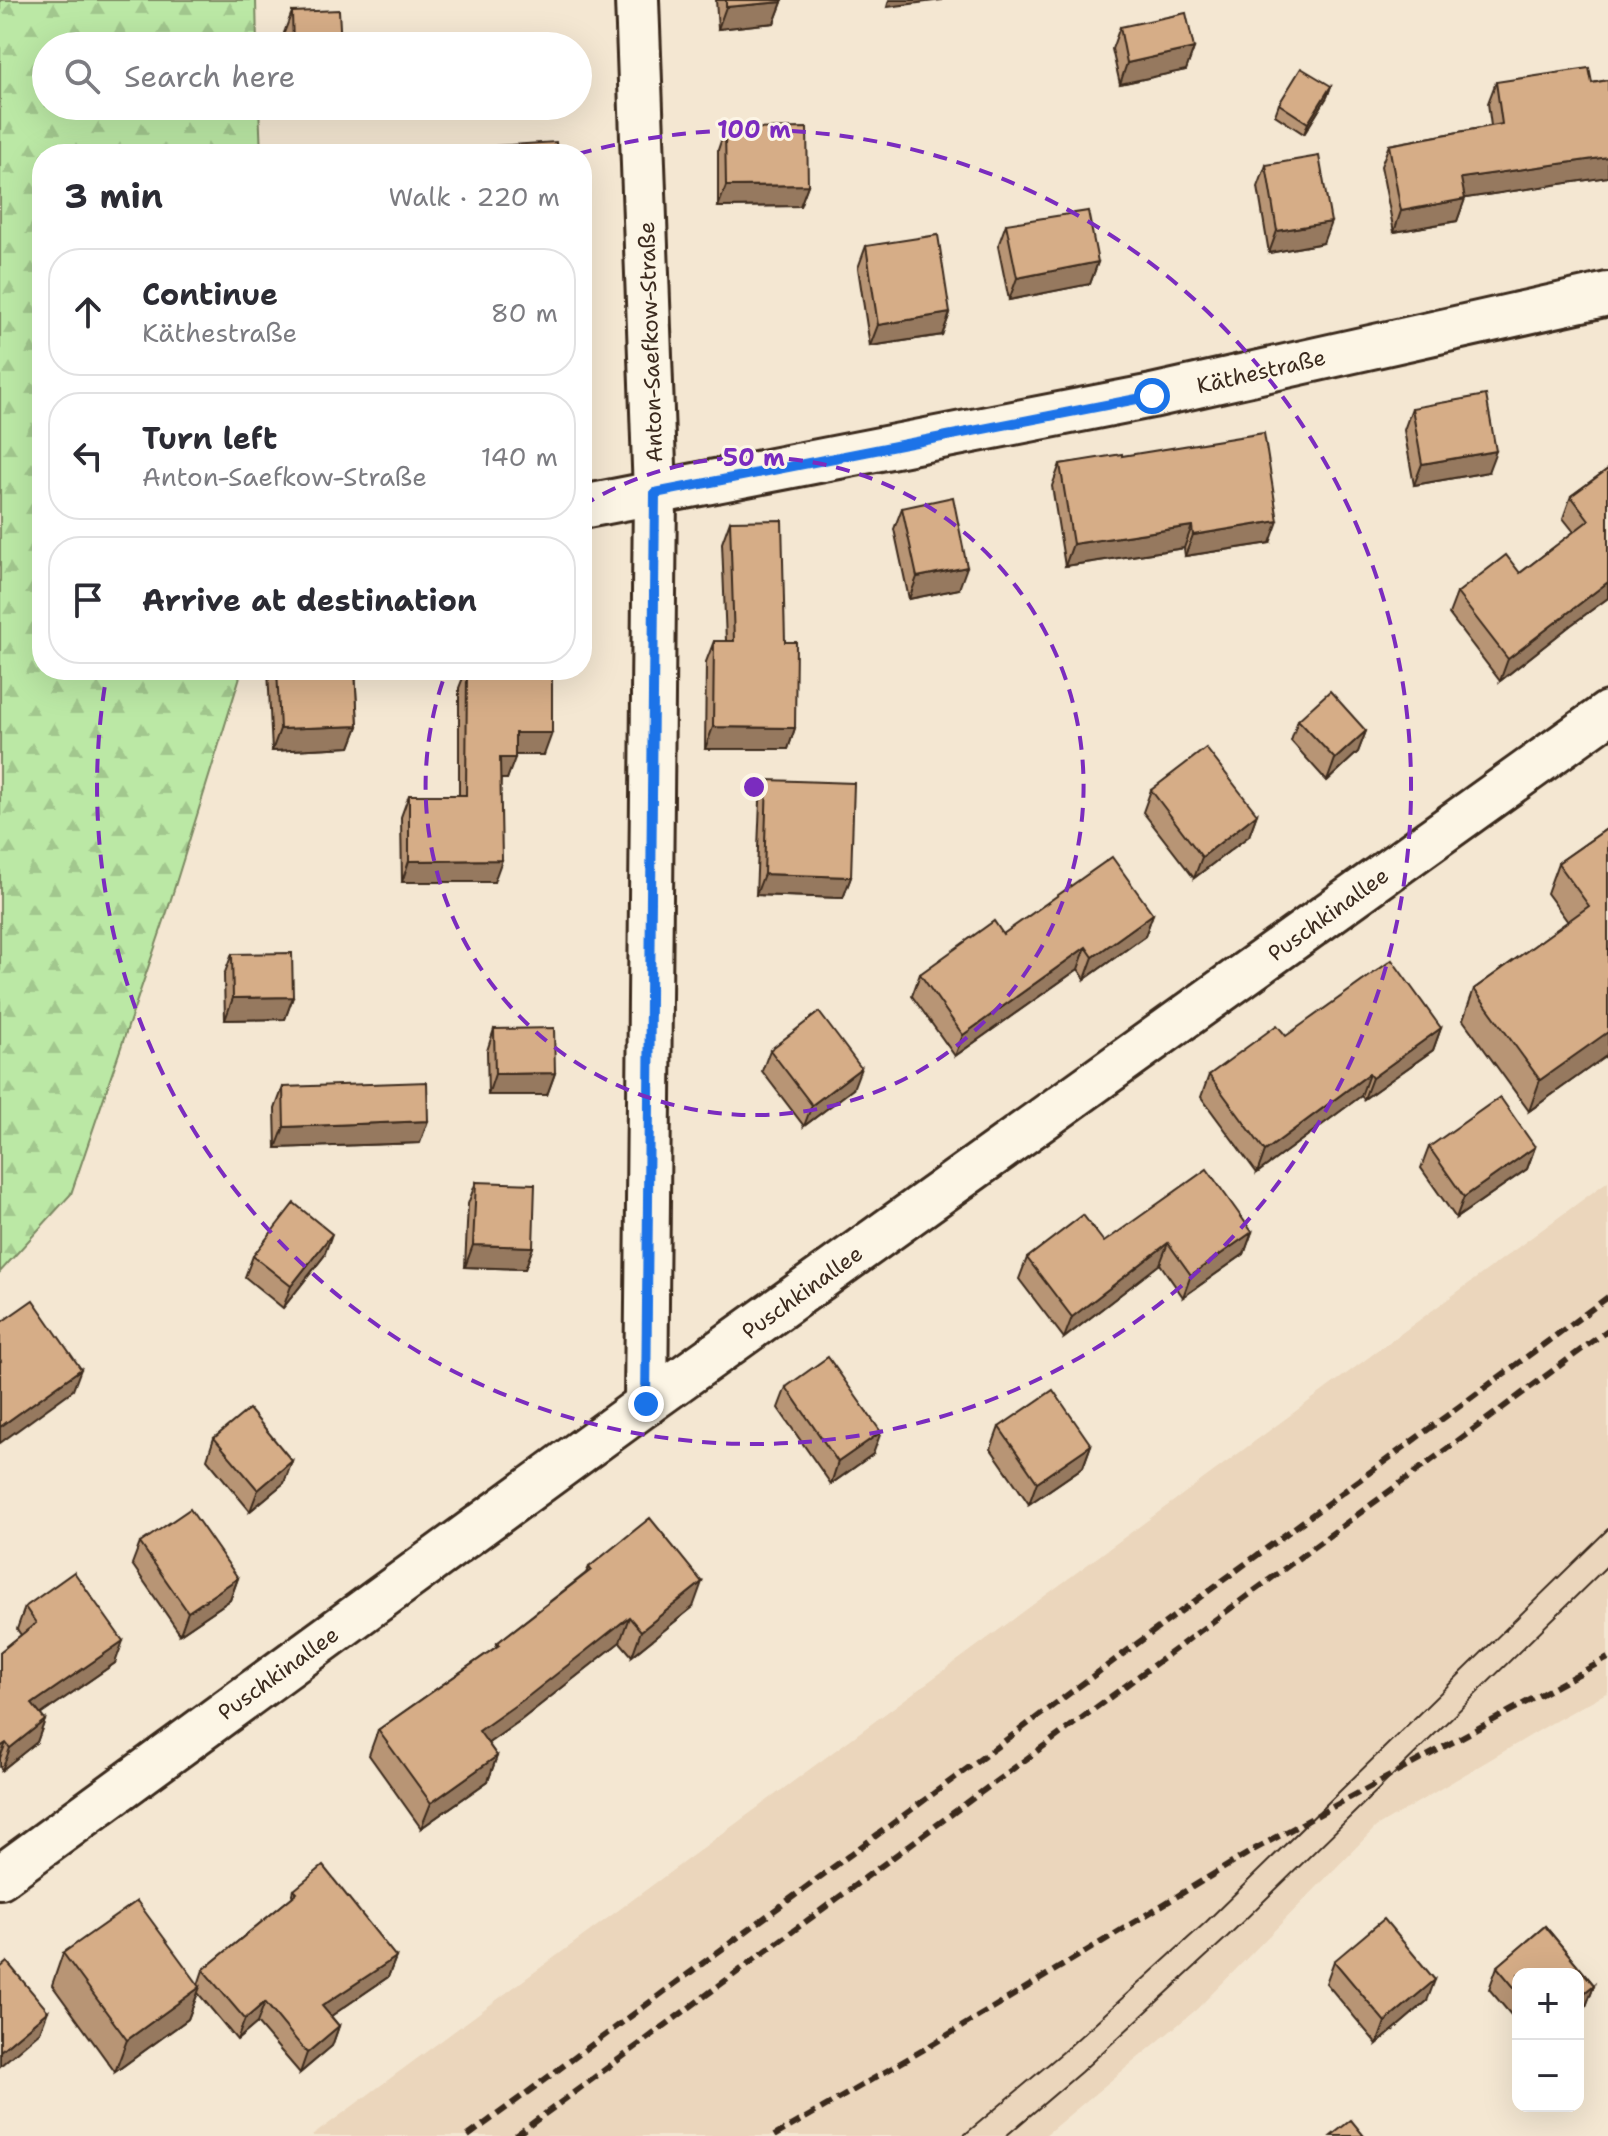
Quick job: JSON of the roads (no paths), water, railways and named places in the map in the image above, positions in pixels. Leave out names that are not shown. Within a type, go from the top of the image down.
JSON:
[{"type":"street","name":"Anton-Saefkow-Straße","points":[[637,0],[655,493],[646,1404]]},
{"type":"street","name":"Käthestraße","points":[[592,505],[1152,396],[1608,294]]},
{"type":"street","name":"Puschkinallee","points":[[0,1877],[646,1404],[1608,713]]},
{"type":"tram line","points":[[963,2136],[1063,2052],[1206,1922],[1608,1529]]},
{"type":"tram line","points":[[1006,2136],[1081,2072],[1224,1940],[1608,1565]]},
{"type":"railway","points":[[468,2136],[1608,1297]]},
{"type":"railway","points":[[515,2136],[1608,1330]]},
{"type":"railway","points":[[774,2136],[923,2050],[1255,1849],[1608,1658]]}]
